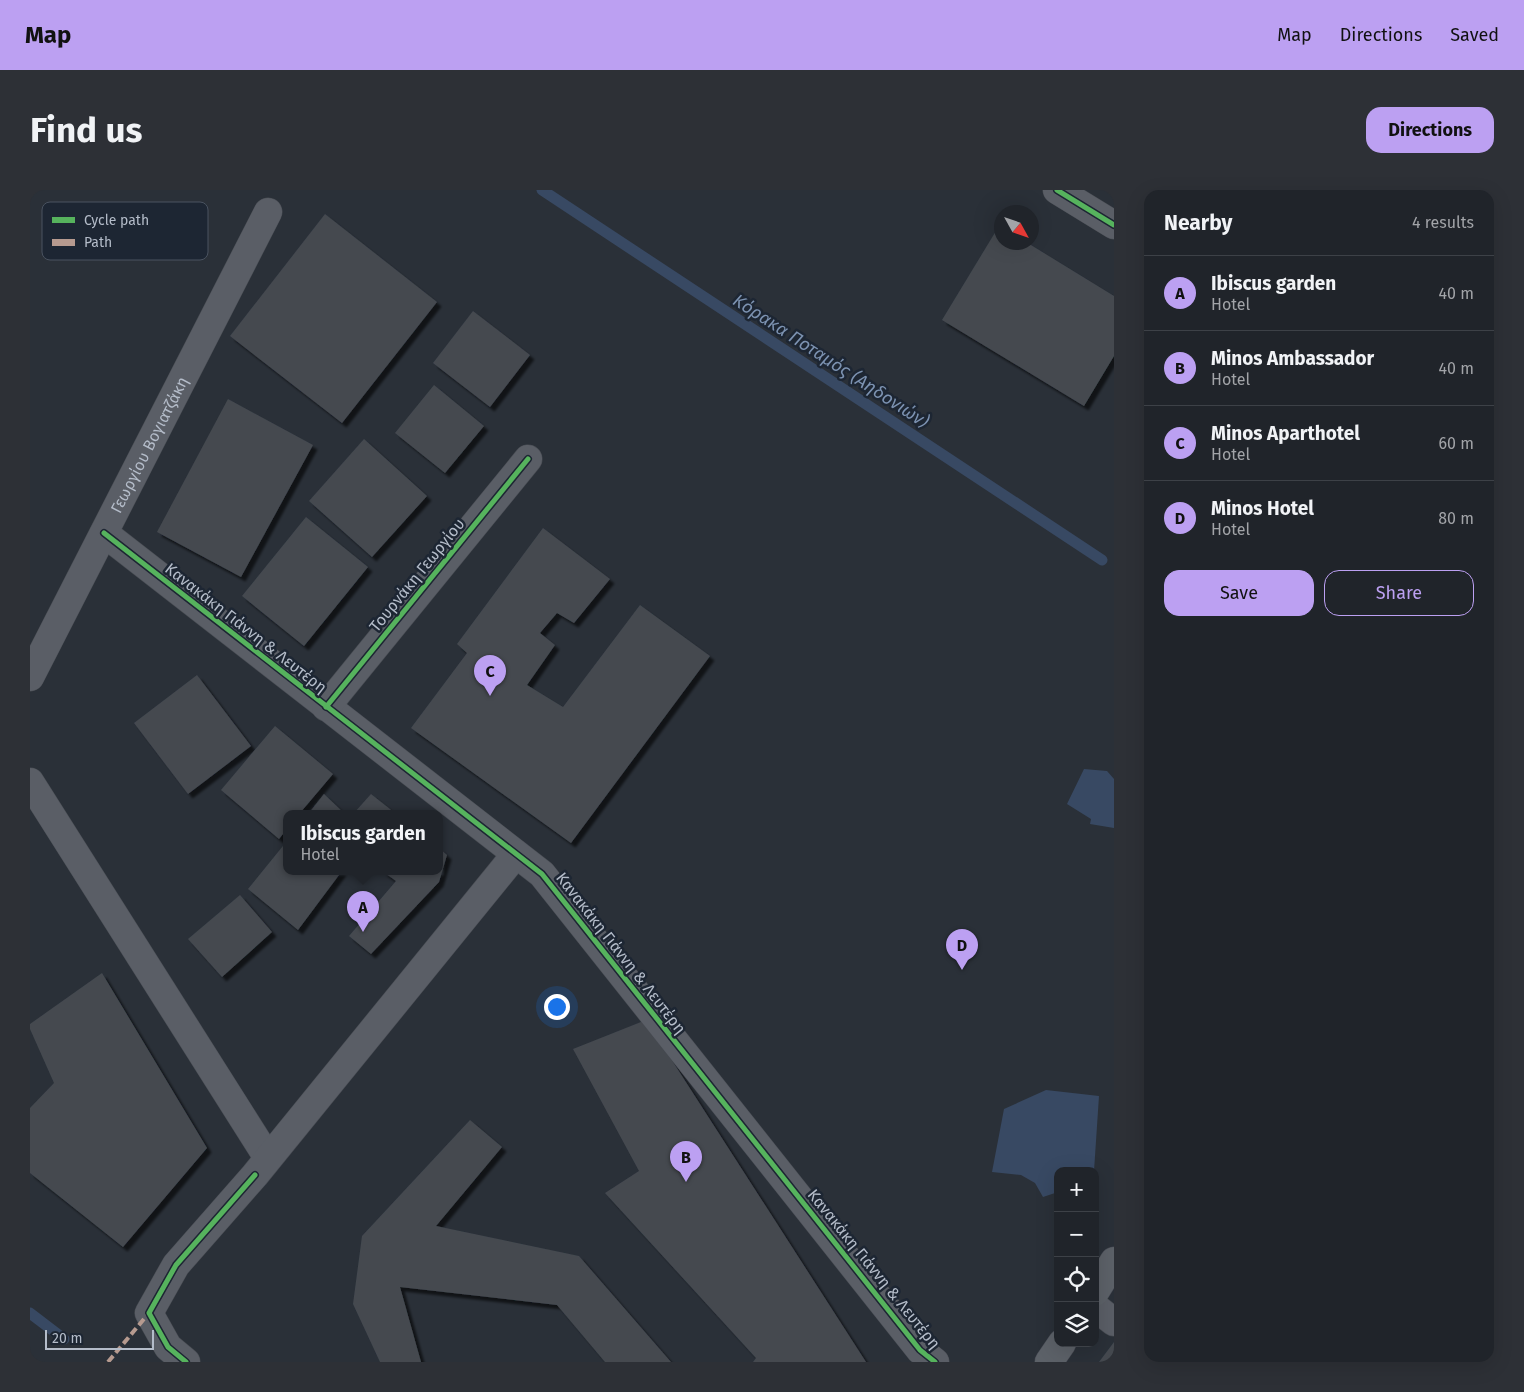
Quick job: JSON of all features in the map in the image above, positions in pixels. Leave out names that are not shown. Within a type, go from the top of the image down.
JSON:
[{"type":"main road","points":[[1099,1285],[1114,1261]]},
{"type":"main road","points":[[1049,1362],[1059,1347]]},
{"type":"street","points":[[1057,190],[1114,225]]},
{"type":"street","name":"Γεωργίου Βογιατζάκη","points":[[30,677],[268,212]]},
{"type":"street","name":"Τουρνάκη Γεωργίου","points":[[326,707],[528,458]]},
{"type":"street","name":"Κανακάκη Γιάννη & Λευτέρη","points":[[104,532],[542,874],[914,1343],[935,1362]]},
{"type":"street","points":[[30,782],[262,1167]]},
{"type":"street","points":[[186,1362],[168,1347],[148,1313],[176,1265],[262,1167],[516,854]]},
{"type":"street","points":[[1099,1310],[1114,1322]]},
{"type":"water","points":[[1084,769],[1107,771],[1114,779],[1114,828],[1090,824],[1091,819],[1067,804]]},
{"type":"water","points":[[1046,1090],[1099,1096],[1094,1167],[1054,1167],[1054,1193],[1043,1197],[1035,1183],[1021,1175],[992,1172],[1004,1109]]},
{"type":"building","points":[[325,214],[437,302],[342,423],[230,336]]},
{"type":"building","points":[[994,234],[994,250],[1039,250],[1114,296],[1114,356],[1084,406],[942,320]]},
{"type":"building","points":[[473,311],[530,355],[490,407],[433,363]]},
{"type":"building","points":[[434,385],[484,426],[445,473],[395,433]]},
{"type":"building","points":[[228,399],[313,445],[241,577],[157,532]]},
{"type":"building","points":[[364,439],[427,496],[372,557],[309,501]]},
{"type":"building","points":[[306,517],[368,567],[304,646],[242,596]]},
{"type":"building","points":[[543,528],[610,579],[574,623],[557,613],[540,633],[555,645],[527,685],[563,707],[640,605],[710,656],[571,843],[411,728],[467,653],[457,644]]},
{"type":"building","points":[[197,675],[251,746],[188,794],[134,723]]},
{"type":"building","points":[[275,726],[333,774],[303,810],[283,810],[283,834],[279,839],[221,790]]},
{"type":"building","points":[[324,794],[341,810],[311,810]]},
{"type":"building","points":[[371,794],[391,810],[357,810]]},
{"type":"building","points":[[283,846],[283,875],[339,875],[298,930],[248,889]]},
{"type":"building","points":[[443,852],[447,855],[443,868]]},
{"type":"building","points":[[388,875],[441,875],[439,882],[371,954],[349,936],[396,881]]},
{"type":"building","points":[[240,895],[272,932],[222,977],[188,939]]},
{"type":"building","points":[[102,973],[207,1148],[123,1247],[30,1173],[30,1108],[54,1083],[30,1029],[30,1024]]},
{"type":"building","points":[[646,1020],[866,1362],[753,1362],[756,1358],[605,1193],[639,1171],[573,1049]]},
{"type":"building","points":[[470,1120],[502,1147],[436,1226],[579,1256],[671,1362],[605,1362],[557,1305],[400,1287],[421,1362],[380,1362],[353,1304],[362,1236]]},
{"type":"building","points":[[1114,1342],[1114,1362],[1099,1362]]},
{"type":"waterway","name":"Κόρακα Ποταμός (Αηδονιών)","points":[[542,190],[1102,560]]},
{"type":"waterway","points":[[30,1313],[64,1339]]},
{"type":"marked path","points":[[108,1362],[149,1313]]},
{"type":"cycle path","points":[[1057,190],[1114,225]]},
{"type":"cycle path","points":[[326,707],[528,459]]},
{"type":"cycle path","points":[[104,533],[542,874],[920,1350],[935,1362]]},
{"type":"cycle path","points":[[186,1362],[168,1347],[149,1313],[176,1265],[255,1175]]},
{"type":"place","name":"Minos Aparthotel","points":[[490,696]]},
{"type":"place","name":"Ibiscus garden","points":[[363,932]]},
{"type":"place","name":"Minos Hotel","points":[[962,970]]},
{"type":"place","name":"Minos Ambassador","points":[[686,1182]]}]
